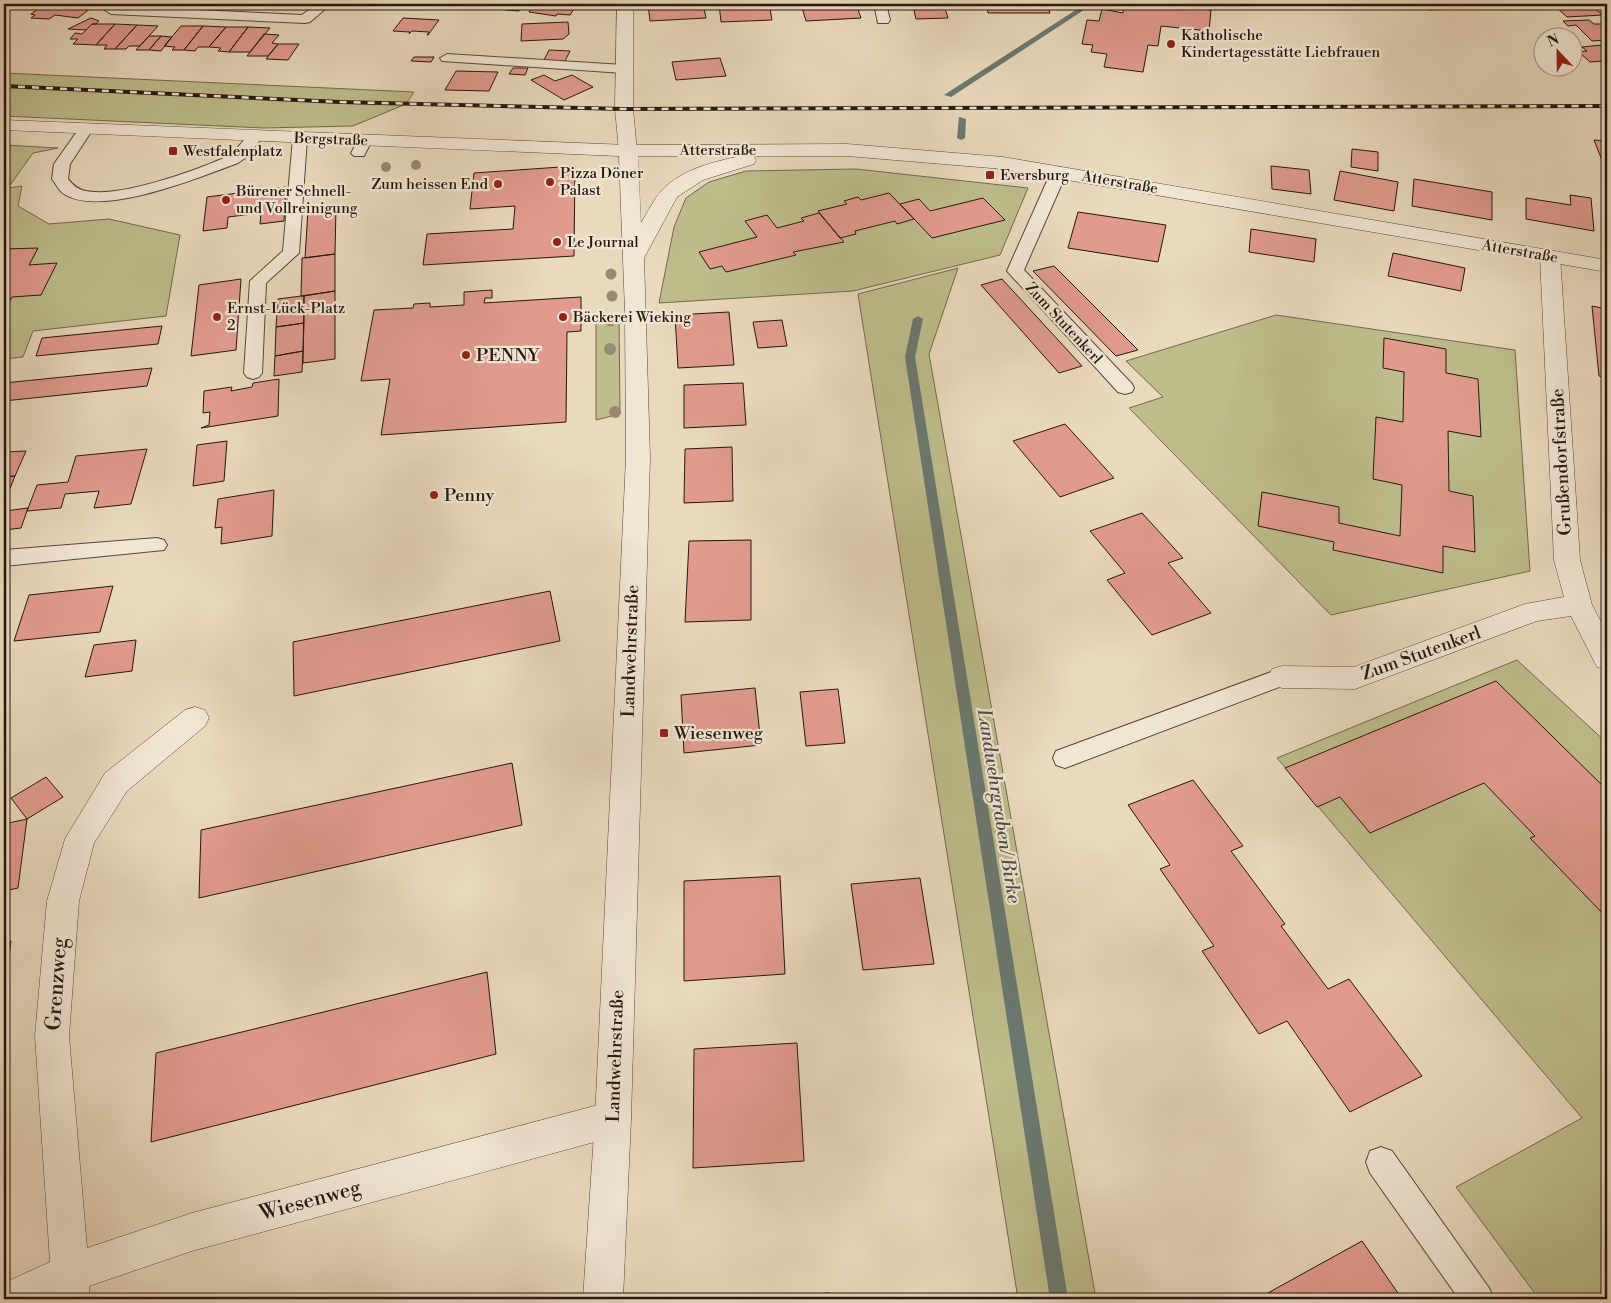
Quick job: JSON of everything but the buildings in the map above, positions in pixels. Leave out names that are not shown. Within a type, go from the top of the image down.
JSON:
[{"type":"street","name":"Landwehrstraße","points":[[604,1299],[613,1119],[638,458],[634,257],[624,109],[625,4]]},
{"type":"street","name":"Bergstraße","points":[[4,125],[300,138],[362,147],[628,151]]},
{"type":"street","points":[[634,257],[669,194],[686,182],[709,170],[797,150]]},
{"type":"street","name":"Atterstraße","points":[[628,151],[847,150],[949,157],[1002,163],[1607,266]]},
{"type":"street","name":"Grußendorfstraße","points":[[1550,256],[1567,560],[1579,605],[1607,659]]},
{"type":"street","name":"Zum Stutenkerl","points":[[1282,677],[1355,678],[1534,611],[1579,605]]},
{"type":"street","name":"Grenzweg","points":[[70,1286],[52,1036],[63,901],[80,839],[116,782],[195,718]]},
{"type":"street","name":"Wiesenweg","points":[[12,1299],[70,1286],[192,1232],[613,1119]]},
{"type":"lane","points":[[111,10],[305,19],[325,4]]},
{"type":"lane","points":[[880,4],[883,20]]},
{"type":"lane","points":[[447,58],[624,69]]},
{"type":"lane","points":[[86,129],[62,164],[60,179],[70,191],[89,196],[116,195],[148,189],[233,160],[243,153],[256,136]]},
{"type":"lane","points":[[252,373],[258,281],[291,253],[300,138]]},
{"type":"lane","name":"Zum Stutenkerl","points":[[1059,172],[1015,271],[1125,388]]},
{"type":"lane","points":[[4,558],[157,545]]},
{"type":"lane","name":"Zum Stutenkerl","points":[[1065,758],[1282,677]]},
{"type":"lane","points":[[1381,1162],[1478,1299]]},
{"type":"shaded area","points":[[4,73],[414,92],[406,104],[353,126],[264,128],[4,116]]},
{"type":"shaded area","points":[[4,145],[58,148],[33,153],[8,188],[22,186],[18,206],[49,224],[109,219],[180,235],[166,316],[33,331],[23,357],[4,359]]},
{"type":"shaded area","points":[[856,169],[1028,188],[1000,255],[853,291],[659,303],[674,227],[686,198],[709,182],[746,171]]},
{"type":"shaded area","points":[[958,268],[929,354],[1096,1299],[1018,1299],[858,294]]},
{"type":"shaded area","points":[[1276,315],[1515,350],[1530,571],[1331,615],[1129,408],[1163,397],[1126,361]]},
{"type":"shaded area","points":[[619,317],[620,414],[596,420],[596,319]]},
{"type":"shaded area","points":[[1517,660],[1607,743],[1607,1299],[1539,1299],[1456,1187],[1582,1118],[1277,758]]},
{"type":"waterway","name":"Landwehrgraben/ Birke","points":[[948,95],[1086,6],[1084,4]]},
{"type":"waterway","name":"Landwehrgraben/ Birke","points":[[961,138],[962,119]]},
{"type":"waterway","name":"Landwehrgraben/ Birke","points":[[918,319],[910,357],[1059,1299]]},
{"type":"railway","points":[[4,86],[340,102],[624,109],[1607,106]]},
{"type":"place","name":"Katholische Kindertagesstätte Liebfrauen","points":[[1171,44]]},
{"type":"place","name":"Westfalenplatz","points":[[173,151]]},
{"type":"place","name":"Eversburg","points":[[990,175]]},
{"type":"place","name":"Pizza Döner Palast","points":[[550,182]]},
{"type":"place","name":"Zum heissen End","points":[[498,184]]},
{"type":"place","name":"Bürener Schnell- und Vollreinigung","points":[[226,200]]},
{"type":"place","name":"Le Journal","points":[[557,242]]},
{"type":"place","name":"Ernst-Lück-Platz 2","points":[[217,317]]},
{"type":"place","name":"Bäckerei Wieking","points":[[563,317]]},
{"type":"place","name":"PENNY","points":[[466,355]]},
{"type":"place","name":"Penny","points":[[434,495]]},
{"type":"place","name":"Wiesenweg","points":[[664,733]]}]
